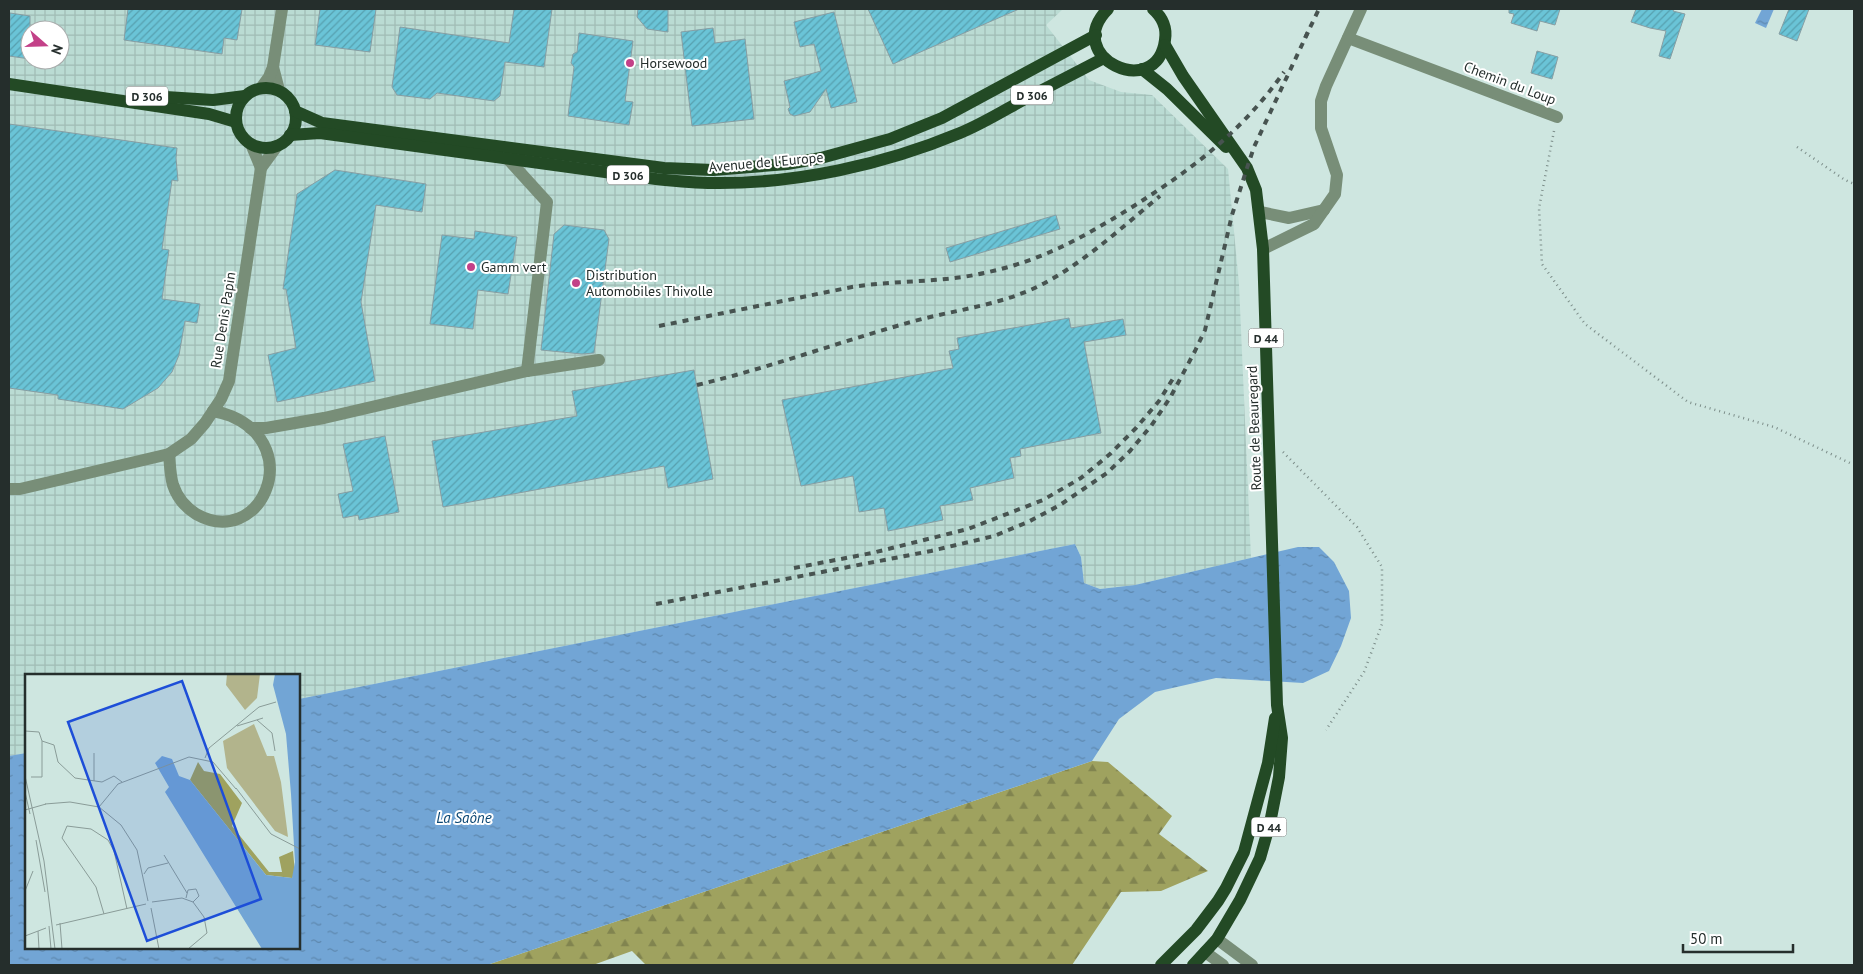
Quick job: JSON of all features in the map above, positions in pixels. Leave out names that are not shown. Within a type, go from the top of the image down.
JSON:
[{"type":"main road","points":[[1108,9],[1102,15],[1098,24],[1097,43],[1104,58],[1112,65],[1121,69],[1132,70],[1142,69],[1156,60],[1165,45],[1165,26],[1160,12]]},
{"type":"main road","name":"Avenue de l'Europe","points":[[295,111],[322,123],[664,168],[713,170],[787,164],[821,158],[890,139],[942,118],[1096,35]]},
{"type":"main road","name":"Route de Beauregard","points":[[1165,45],[1182,76],[1247,168],[1256,190],[1260,212],[1264,249],[1277,705],[1282,738],[1279,777],[1270,823],[1260,858],[1240,900],[1217,939],[1193,965]]},
{"type":"main road","name":"Avenue de l'Europe","points":[[290,135],[320,133],[656,179],[712,184],[803,176],[878,160],[924,147],[961,133],[1104,58]]},
{"type":"main road","name":"Route de Beauregard","points":[[1142,69],[1167,89],[1222,143],[1238,156]]},
{"type":"main road","name":"D 306","points":[[9,84],[209,114],[236,122]]},
{"type":"main road","points":[[261,88],[279,90],[292,102],[295,111],[296,119],[290,135],[284,142],[268,148],[251,144],[244,138],[236,122],[236,112],[239,104],[252,90],[261,88]]},
{"type":"main road","name":"D 306","points":[[49,90],[212,100],[245,96]]},
{"type":"main road","name":"Route de Beauregard","points":[[1161,965],[1196,930],[1226,888],[1244,852],[1268,763],[1277,705]]},
{"type":"main road","points":[[1196,930],[1217,939]]},
{"type":"main road","points":[[1196,930],[1205,952]]},
{"type":"street","points":[[261,88],[273,67],[282,9]]},
{"type":"street","points":[[1264,249],[1314,224],[1332,200],[1337,180],[1336,168],[1321,128],[1321,101],[1361,9]]},
{"type":"street","name":"Chemin du Loup","points":[[1348,38],[1557,117]]},
{"type":"street","points":[[273,67],[279,90]]},
{"type":"street","points":[[251,144],[261,168]]},
{"type":"street","name":"Rue Denis Papin","points":[[169,454],[191,439],[221,399],[229,381],[261,168],[276,146]]},
{"type":"street","points":[[508,159],[546,202],[527,371]]},
{"type":"street","points":[[1260,212],[1289,218],[1324,210]]},
{"type":"street","points":[[250,428],[266,428],[324,418],[527,371],[599,360]]},
{"type":"street","points":[[9,489],[20,490],[169,454],[173,485],[184,504],[201,516],[212,520],[231,520],[252,509],[266,492],[270,482],[271,465],[267,449],[250,428],[232,416],[213,411]]},
{"type":"street","points":[[1217,939],[1252,965]]},
{"type":"street","points":[[1205,952],[1223,965]]},
{"type":"path","name":"Chemin du Loup","points":[[1557,117],[1539,208],[1542,264],[1584,324],[1688,402],[1774,427],[1854,465]]},
{"type":"path","points":[[1797,147],[1845,180],[1854,184]]},
{"type":"path","points":[[1269,439],[1356,527],[1382,567],[1382,624],[1364,672],[1326,730]]},
{"type":"shaded area","points":[[9,9],[1063,9],[1046,25],[1089,80],[1121,92],[1152,95],[1228,169],[1239,284],[1251,558],[1135,585],[1100,589],[1084,583],[1081,557],[1075,544],[300,699],[300,674],[25,674],[25,753],[9,756]]},
{"type":"green space","points":[[1092,761],[1108,762],[1172,816],[1159,834],[1208,871],[1161,891],[1121,892],[1072,965],[646,965],[632,951],[593,965],[487,965]]},
{"type":"water","points":[[1762,9],[1774,9],[1766,28],[1755,23]]},
{"type":"water","name":"La Saône","points":[[1075,544],[1081,557],[1084,583],[1100,589],[1135,585],[1298,547],[1319,547],[1334,562],[1349,591],[1351,618],[1329,671],[1303,683],[1216,678],[1155,692],[1119,719],[1092,761],[487,965],[9,965],[9,756],[25,753],[25,949],[300,949],[300,699]]},
{"type":"building","points":[[128,9],[242,9],[237,40],[224,38],[222,54],[124,40]]},
{"type":"building","points":[[320,9],[376,9],[370,52],[315,45]]},
{"type":"building","points":[[514,9],[552,9],[544,67],[505,62],[500,96],[494,101],[437,93],[430,99],[397,95],[392,87],[400,27],[509,43]]},
{"type":"building","points":[[638,9],[668,10],[668,32],[647,29],[637,17]]},
{"type":"building","points":[[868,9],[1019,9],[893,64]]},
{"type":"building","points":[[1509,9],[1560,9],[1555,25],[1540,21],[1537,31],[1511,23],[1514,14],[1509,13]]},
{"type":"building","points":[[1636,9],[1674,9],[1673,11],[1685,14],[1670,59],[1659,56],[1666,31],[1631,22]]},
{"type":"building","points":[[1789,9],[1809,9],[1797,41],[1779,34]]},
{"type":"building","points":[[834,12],[857,102],[831,108],[826,89],[810,112],[794,116],[790,114],[788,109],[790,107],[784,81],[821,71],[814,44],[800,47],[794,22]]},
{"type":"building","points":[[10,13],[30,16],[30,20],[20,20],[20,58],[9,56]]},
{"type":"building","points":[[713,28],[715,43],[745,39],[754,119],[692,126],[681,32]]},
{"type":"building","points":[[579,33],[633,41],[625,101],[633,102],[629,125],[568,116],[574,67],[571,63],[573,54],[577,52]]},
{"type":"building","points":[[1537,51],[1558,57],[1552,79],[1531,73]]},
{"type":"building","points":[[9,124],[177,148],[178,181],[172,180],[162,249],[169,250],[162,299],[200,304],[197,323],[185,321],[179,355],[172,372],[158,388],[123,409],[58,399],[58,395],[9,388]]},
{"type":"building","points":[[335,170],[426,184],[422,212],[376,205],[361,302],[375,381],[277,402],[268,355],[296,348],[286,289],[283,289],[297,194]]},
{"type":"building","points":[[1056,215],[1060,229],[950,262],[946,248]]},
{"type":"building","name":"Distribution Automobiles Thivolle","points":[[564,225],[604,230],[609,239],[594,353],[582,354],[541,350],[554,234]]},
{"type":"building","name":"Gamm vert","points":[[475,231],[517,237],[508,294],[478,290],[473,329],[430,324],[442,235],[474,239]]},
{"type":"building","points":[[1069,318],[1071,328],[1123,319],[1126,335],[1084,342],[1101,433],[1020,449],[1021,456],[1010,458],[1014,478],[970,488],[973,500],[940,506],[943,520],[888,531],[884,508],[859,512],[853,476],[801,486],[782,400],[953,368],[949,351],[959,349],[957,338]]},
{"type":"building","points":[[694,370],[713,479],[668,488],[664,466],[443,507],[432,441],[577,416],[572,391]]},
{"type":"building","points":[[385,436],[399,512],[359,520],[358,515],[343,518],[338,494],[353,491],[343,444]]},
{"type":"railway","points":[[1305,38],[1319,9]]},
{"type":"railway","points":[[656,604],[931,551],[994,536],[1028,522],[1060,505],[1107,473],[1130,451],[1151,426],[1170,398],[1205,330],[1232,215],[1254,147],[1308,32]]},
{"type":"railway","points":[[659,326],[852,287],[935,280],[984,273],[1024,262],[1060,248],[1111,220],[1194,165],[1214,149],[1250,114],[1284,72]]},
{"type":"railway","points":[[697,385],[754,370],[922,319],[996,302],[1025,292],[1056,277],[1087,256],[1160,196]]},
{"type":"railway","points":[[794,568],[872,553],[968,529],[1043,500],[1081,478],[1110,454],[1159,401],[1174,377]]},
{"type":"place","name":"Horsewood","points":[[630,63]]},
{"type":"place","name":"Gamm vert","points":[[471,267]]},
{"type":"place","name":"Distribution Automobiles Thivolle","points":[[576,283]]}]
